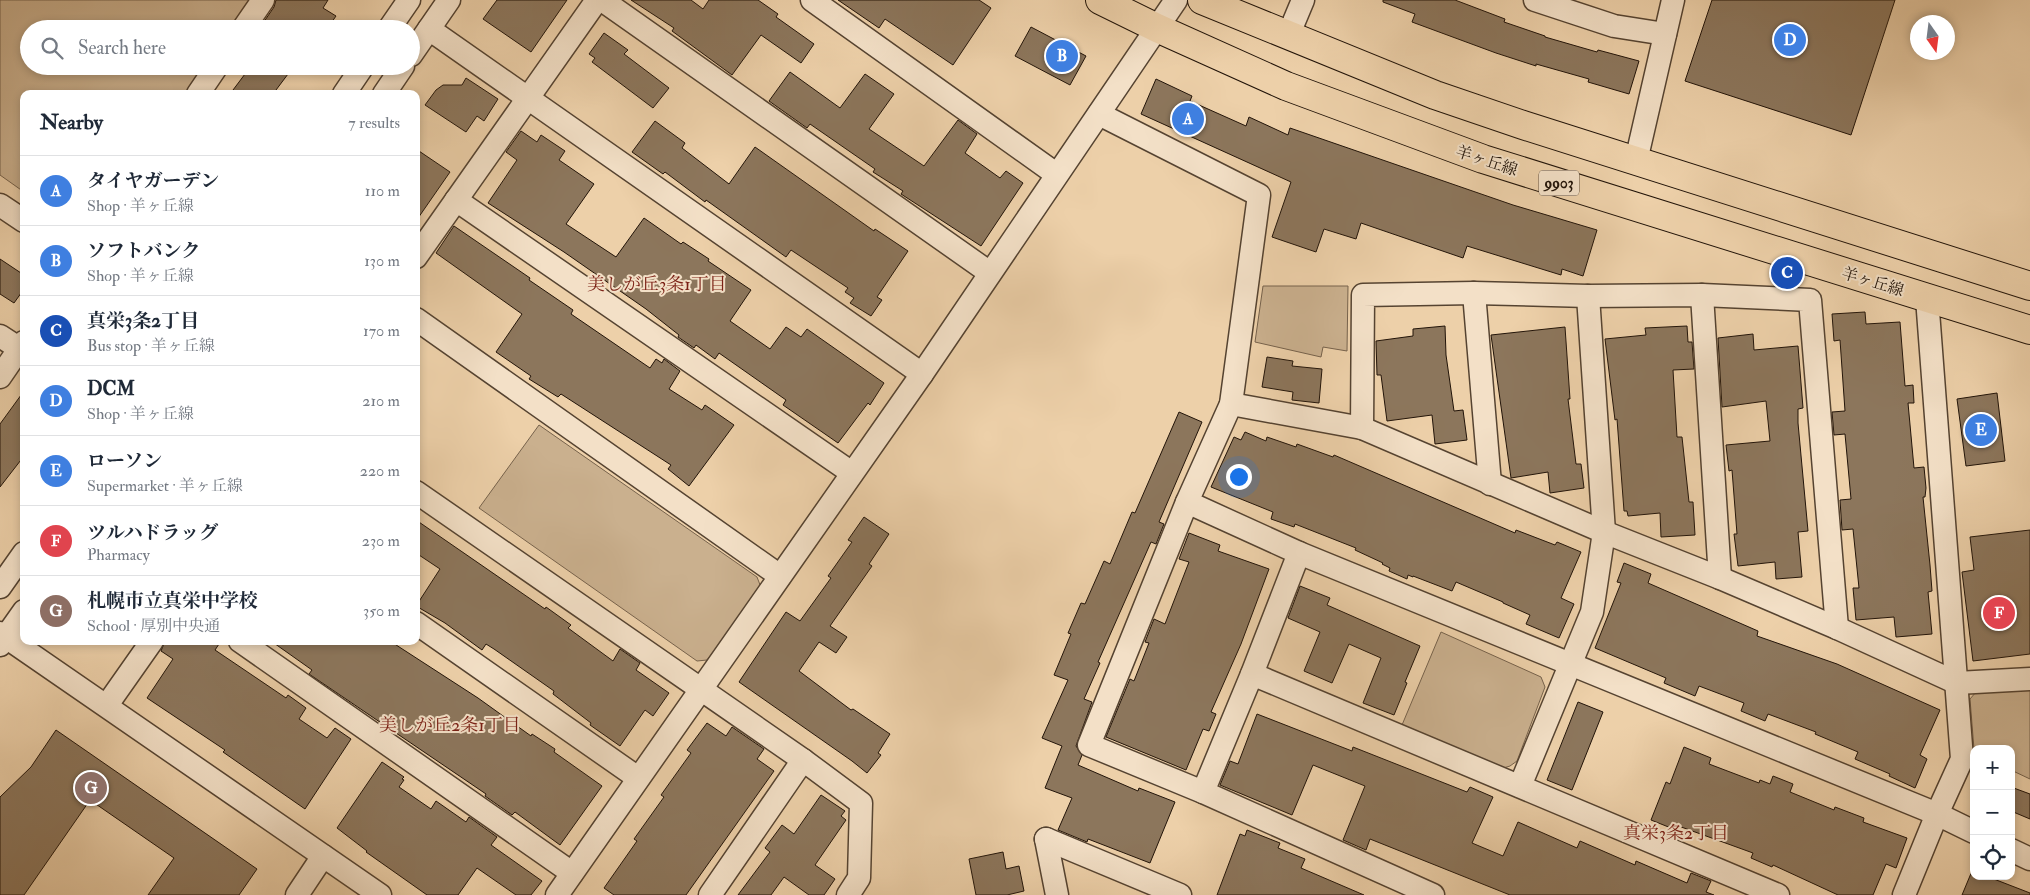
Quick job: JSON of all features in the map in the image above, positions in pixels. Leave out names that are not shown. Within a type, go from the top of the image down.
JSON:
[{"type":"main road","name":"羊ヶ丘線","points":[[1100,0],[1286,86],[1473,156],[2030,330]]},
{"type":"main road","points":[[1202,0],[1435,95],[2030,286]]},
{"type":"street","points":[[249,20],[263,0]]},
{"type":"street","points":[[396,20],[410,0]]},
{"type":"street","points":[[420,42],[449,0]]},
{"type":"street","points":[[420,251],[597,0]]},
{"type":"street","points":[[602,0],[990,273]]},
{"type":"street","points":[[812,0],[1056,174]]},
{"type":"street","points":[[557,895],[922,374],[1056,174],[1176,0]]},
{"type":"street","points":[[1288,36],[1303,0]]},
{"type":"street","points":[[1636,161],[1673,0]]},
{"type":"street","points":[[1542,1],[1614,26],[1665,34]]},
{"type":"street","points":[[429,28],[922,374]]},
{"type":"street","points":[[201,90],[211,75]]},
{"type":"street","points":[[347,90],[357,75]]},
{"type":"street","points":[[387,90],[397,75]]},
{"type":"street","points":[[1099,114],[1259,195],[1231,404],[1187,502],[1088,745],[1203,792],[1433,895]]},
{"type":"street","points":[[456,200],[852,473]]},
{"type":"street","points":[[0,205],[20,218]]},
{"type":"street","points":[[1474,293],[1490,484]]},
{"type":"street","points":[[1362,428],[1363,294],[1702,295],[1810,300],[1837,628]]},
{"type":"street","points":[[1702,295],[1720,578]]},
{"type":"street","points":[[1520,786],[1592,612],[1604,532],[1588,296]]},
{"type":"street","points":[[1904,895],[1962,759],[1927,298]]},
{"type":"street","points":[[420,322],[780,576]]},
{"type":"street","points":[[0,336],[20,344]]},
{"type":"street","points":[[0,377],[20,348]]},
{"type":"street","points":[[1231,404],[1362,428],[1490,484],[1837,628],[1957,683],[2030,679]]},
{"type":"street","points":[[420,495],[803,760],[861,803],[859,878],[848,895]]},
{"type":"street","points":[[1187,502],[1299,553],[1937,814],[1970,830]]},
{"type":"street","points":[[1203,792],[1299,553]]},
{"type":"street","points":[[0,587],[20,559]]},
{"type":"street","points":[[20,616],[2,639],[106,705],[380,895]]},
{"type":"street","points":[[420,627],[638,778]]},
{"type":"street","points":[[106,705],[149,645]]},
{"type":"street","points":[[246,645],[572,873]]},
{"type":"street","points":[[1252,674],[1778,895]]},
{"type":"street","points":[[710,895],[803,760]]},
{"type":"street","points":[[1057,895],[1046,839],[1180,895]]},
{"type":"street","points":[[2015,852],[2030,859]]},
{"type":"street","points":[[297,895],[323,856]]},
{"type":"shaded area","points":[[0,0],[251,0],[237,20],[20,20],[20,75],[199,75],[189,90],[20,90],[20,189],[0,175]]},
{"type":"shaded area","points":[[1263,286],[1348,286],[1347,351],[1323,347],[1321,357],[1255,342]]},
{"type":"shaded area","points":[[539,425],[757,577],[762,590],[707,660],[697,661],[479,508]]},
{"type":"shaded area","points":[[1441,632],[1541,677],[1545,687],[1517,761],[1510,766],[1500,769],[1402,725]]},
{"type":"shaded area","points":[[2030,689],[2030,779],[2015,772],[2015,745],[1974,745],[1970,699],[1976,692]]},
{"type":"building","points":[[276,0],[328,0],[323,8],[336,16],[333,20],[265,20],[274,7]]},
{"type":"building","points":[[497,0],[567,0],[531,52],[483,19]]},
{"type":"building","points":[[631,0],[691,0],[703,9],[709,0],[758,0],[778,14],[776,17],[814,44],[801,63],[761,35],[732,75],[672,31],[674,28]]},
{"type":"building","points":[[838,0],[979,0],[991,8],[953,65],[885,19],[879,28]]},
{"type":"building","points":[[1383,0],[1455,0],[1505,19],[1504,22],[1545,37],[1597,52],[1598,50],[1639,61],[1629,94],[1588,82],[1589,79],[1536,64],[1536,66],[1496,53],[1412,22],[1415,14],[1383,2]]},
{"type":"building","points":[[1712,0],[1895,0],[1851,135],[1685,81]]},
{"type":"building","points":[[1031,27],[1086,56],[1070,85],[1015,56]]},
{"type":"building","points":[[604,33],[628,50],[624,54],[669,88],[653,108],[592,62],[595,58],[589,54]]},
{"type":"building","points":[[790,72],[840,108],[865,74],[894,94],[869,129],[924,166],[958,120],[977,134],[965,153],[1000,178],[1006,171],[1023,183],[981,246],[901,194],[903,191],[873,172],[875,169],[810,124],[807,128],[769,101]]},
{"type":"building","points":[[244,75],[287,75],[276,90],[233,90]]},
{"type":"building","points":[[466,78],[498,99],[484,121],[477,116],[466,132],[425,105],[436,90],[443,85],[462,85]]},
{"type":"building","points":[[1156,79],[1192,96],[1190,101],[1246,126],[1249,117],[1288,135],[1290,128],[1513,205],[1597,230],[1583,276],[1562,269],[1561,275],[1467,246],[1463,258],[1361,223],[1356,239],[1324,229],[1316,252],[1272,237],[1291,182],[1141,114]]},
{"type":"building","points":[[655,121],[685,143],[682,148],[729,184],[755,147],[874,231],[875,229],[908,251],[877,297],[882,300],[871,316],[850,303],[854,298],[845,292],[848,288],[791,250],[786,257],[706,200],[705,202],[665,172],[663,174],[632,152]]},
{"type":"building","points":[[521,131],[537,142],[541,135],[565,151],[559,160],[594,184],[566,224],[616,257],[644,218],[681,244],[683,242],[709,259],[708,261],[751,290],[730,321],[770,349],[786,327],[801,337],[807,329],[884,383],[870,405],[868,403],[838,443],[783,405],[786,400],[719,353],[715,359],[696,345],[694,348],[678,337],[679,335],[646,309],[564,252],[488,203],[517,160],[506,152]]},
{"type":"building","points":[[420,152],[450,172],[420,215]]},
{"type":"building","points":[[454,226],[573,310],[571,314],[650,368],[656,359],[662,363],[664,359],[680,371],[669,389],[702,410],[705,405],[734,425],[689,486],[668,469],[671,465],[561,394],[558,397],[529,379],[531,376],[496,352],[522,314],[436,253]]},
{"type":"building","points":[[0,259],[20,272],[20,295],[14,303],[0,294]]},
{"type":"building","points":[[1865,312],[1866,324],[1900,322],[1905,386],[1913,385],[1914,403],[1908,403],[1914,468],[1924,467],[1926,488],[1925,497],[1923,497],[1932,591],[1928,592],[1932,634],[1896,637],[1894,617],[1856,620],[1853,588],[1859,588],[1853,529],[1842,530],[1840,500],[1851,499],[1845,434],[1834,435],[1832,412],[1845,411],[1840,340],[1834,341],[1832,314]]},
{"type":"building","points":[[1445,326],[1446,355],[1454,411],[1463,410],[1467,440],[1435,444],[1432,415],[1387,421],[1381,375],[1377,375],[1376,341],[1413,336],[1413,329]]},
{"type":"building","points":[[1687,326],[1688,342],[1692,342],[1694,369],[1673,370],[1677,437],[1682,437],[1689,502],[1693,502],[1695,535],[1661,537],[1660,513],[1628,516],[1627,511],[1624,511],[1617,419],[1615,420],[1605,339],[1646,335],[1645,328]]},
{"type":"building","points":[[1565,327],[1570,399],[1568,399],[1576,464],[1581,464],[1584,488],[1550,493],[1548,472],[1511,478],[1491,335]]},
{"type":"building","points":[[1753,334],[1754,350],[1798,346],[1803,408],[1798,409],[1798,423],[1808,531],[1798,532],[1802,577],[1776,579],[1775,562],[1738,566],[1734,534],[1737,534],[1732,470],[1729,471],[1726,445],[1770,441],[1766,401],[1722,407],[1718,338]]},
{"type":"building","points":[[1267,357],[1293,361],[1292,366],[1322,369],[1319,403],[1292,400],[1293,392],[1262,387]]},
{"type":"building","points":[[1997,393],[2005,461],[1966,466],[1957,399]]},
{"type":"building","points":[[20,396],[20,461],[0,487],[0,424]]},
{"type":"building","points":[[1179,412],[1202,422],[1159,522],[1164,524],[1156,544],[1151,542],[1098,662],[1100,663],[1084,699],[1092,702],[1076,746],[1082,755],[1078,765],[1138,791],[1139,788],[1175,802],[1150,863],[1088,839],[1087,842],[1058,830],[1072,798],[1045,788],[1062,746],[1042,738],[1068,680],[1054,675],[1071,634],[1068,633],[1081,603],[1085,604],[1104,561],[1110,564],[1132,512],[1135,513]]},
{"type":"building","points":[[1245,432],[1266,441],[1267,437],[1296,447],[1297,444],[1333,457],[1334,455],[1515,533],[1516,530],[1555,545],[1557,542],[1581,552],[1561,598],[1574,604],[1559,638],[1526,624],[1530,615],[1503,602],[1456,582],[1452,591],[1413,576],[1408,575],[1407,579],[1389,571],[1390,568],[1383,563],[1355,550],[1356,548],[1295,524],[1294,527],[1271,519],[1273,512],[1211,487],[1234,437],[1241,440]]},
{"type":"building","points":[[864,517],[889,534],[869,564],[872,566],[830,626],[847,637],[836,653],[819,642],[799,671],[851,710],[853,709],[890,734],[878,753],[881,755],[867,773],[739,682],[786,612],[800,621],[831,578],[828,576],[852,542],[848,540]]},
{"type":"building","points":[[420,523],[545,609],[546,607],[571,625],[568,628],[613,661],[620,649],[640,663],[636,670],[669,693],[653,716],[645,710],[620,746],[590,725],[591,723],[553,694],[554,691],[494,649],[486,644],[482,650],[445,623],[420,608],[420,600],[440,569],[420,556]]},
{"type":"building","points":[[2030,530],[2030,654],[1973,661],[1962,572],[1974,570],[1970,537]]},
{"type":"building","points":[[1189,533],[1220,545],[1218,551],[1269,569],[1241,644],[1211,712],[1216,714],[1209,731],[1203,729],[1186,770],[1106,737],[1130,679],[1134,681],[1149,643],[1145,642],[1154,619],[1165,624],[1189,562],[1179,559]]},
{"type":"building","points":[[1624,563],[1651,574],[1648,583],[1758,631],[1757,636],[1837,664],[1940,710],[1920,755],[1927,759],[1915,788],[1889,776],[1890,774],[1855,759],[1858,752],[1815,734],[1816,732],[1768,714],[1765,721],[1741,711],[1744,703],[1699,686],[1695,696],[1664,683],[1666,678],[1595,648],[1621,583],[1617,582]]},
{"type":"building","points":[[1300,586],[1330,598],[1327,605],[1420,646],[1394,715],[1363,703],[1381,658],[1349,644],[1332,683],[1304,671],[1320,632],[1288,618]]},
{"type":"building","points":[[163,645],[218,645],[215,650],[286,698],[288,695],[306,708],[299,719],[327,738],[335,728],[351,739],[305,809],[223,752],[225,750],[147,698],[173,659],[161,651]]},
{"type":"building","points":[[277,645],[396,645],[478,698],[531,736],[532,734],[555,749],[554,752],[602,786],[560,845],[515,812],[512,815],[485,796],[486,794],[309,674],[312,670]]},
{"type":"building","points":[[1578,702],[1603,712],[1572,790],[1547,780]]},
{"type":"building","points":[[1257,714],[1352,751],[1353,747],[1467,792],[1470,787],[1493,797],[1472,843],[1503,856],[1518,822],[1577,848],[1580,841],[1635,865],[1636,861],[1687,883],[1691,873],[1711,881],[1706,892],[1714,895],[1510,895],[1370,839],[1366,850],[1343,840],[1365,786],[1313,765],[1292,815],[1220,785],[1230,761],[1238,764]]},
{"type":"building","points":[[707,723],[726,736],[732,727],[764,749],[757,759],[774,771],[686,895],[614,895],[604,888],[637,841],[634,839],[664,797],[661,795],[691,753],[687,750]]},
{"type":"building","points":[[56,730],[257,869],[239,895],[148,895],[174,858],[90,800],[24,895],[0,895],[0,797],[31,767]]},
{"type":"building","points":[[1684,747],[1711,758],[1709,764],[1759,783],[1760,780],[1770,784],[1773,776],[1793,784],[1790,792],[1834,810],[1835,807],[1864,818],[1863,822],[1907,838],[1896,868],[1886,864],[1873,895],[1838,895],[1773,865],[1772,867],[1751,858],[1753,853],[1673,824],[1671,828],[1651,820],[1666,782],[1670,784]]},
{"type":"building","points":[[382,762],[404,777],[399,787],[431,809],[436,801],[466,822],[469,817],[497,837],[491,845],[542,881],[531,895],[516,895],[477,868],[458,895],[427,895],[366,852],[337,828]]},
{"type":"building","points":[[2015,788],[2030,794],[2030,819],[2015,813]]},
{"type":"building","points":[[821,795],[845,811],[841,816],[846,820],[815,865],[835,879],[824,895],[809,895],[784,877],[771,895],[738,895],[770,852],[765,848],[782,825],[794,834]]},
{"type":"building","points":[[1247,830],[1280,843],[1278,848],[1305,859],[1301,868],[1364,895],[1217,895],[1240,834],[1245,836]]},
{"type":"building","points":[[1003,852],[1006,869],[1019,866],[1024,891],[1007,895],[976,895],[969,859]]},
{"type":"building","points":[[1970,876],[1970,880],[1996,880],[2030,893],[2030,895],[1962,895]]},
{"type":"place","name":"DCM","points":[[1790,40]]},
{"type":"place","name":"ソフトバンク","points":[[1062,56]]},
{"type":"place","name":"タイヤガーデン","points":[[1188,119]]},
{"type":"place","name":"真栄3条2丁目","points":[[1787,273]]},
{"type":"place","name":"ローソン","points":[[1981,430]]},
{"type":"place","name":"ツルハドラッグ","points":[[1999,613]]},
{"type":"place","name":"札幌市立真栄中学校","points":[[91,788]]},
{"type":"district","name":"美しが丘3条1丁目","points":[[657,284]]},
{"type":"district","name":"美しが丘2条1丁目","points":[[450,725]]},
{"type":"district","name":"真栄3条2丁目","points":[[1676,833]]}]
